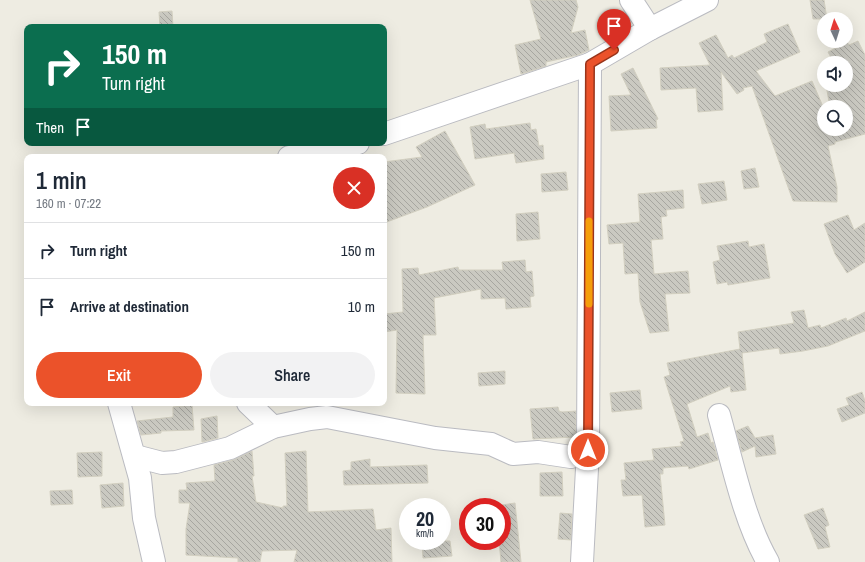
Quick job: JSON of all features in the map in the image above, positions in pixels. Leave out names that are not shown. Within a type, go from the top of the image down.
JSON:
[{"type":"street","points":[[630,0],[650,29]]},
{"type":"street","points":[[387,133],[590,64],[650,29],[707,0]]},
{"type":"street","points":[[582,562],[588,450],[590,64]]},
{"type":"street","points":[[308,154],[340,149],[349,146]]},
{"type":"street","points":[[120,406],[136,456],[144,518],[154,562]]},
{"type":"street","points":[[251,406],[273,427]]},
{"type":"street","points":[[719,414],[751,523],[761,550],[768,562]]},
{"type":"street","points":[[136,456],[162,463],[176,462],[230,448],[273,427],[327,417],[435,438],[491,444],[513,454],[538,452],[571,457],[588,450]]},
{"type":"building","points":[[530,0],[576,0],[578,7],[571,33],[585,30],[589,50],[578,55],[546,62],[546,66],[521,74],[515,45],[541,39]]},
{"type":"building","points":[[810,0],[824,0],[826,12],[817,12],[817,19],[813,19]]},
{"type":"building","points":[[172,11],[173,24],[160,24],[159,12]]},
{"type":"building","points":[[788,24],[800,52],[756,71],[775,96],[812,81],[820,100],[817,100],[817,136],[853,136],[853,100],[829,100],[827,92],[853,92],[853,56],[830,56],[828,52],[836,48],[853,48],[853,43],[858,41],[865,55],[865,134],[835,142],[835,144],[828,146],[837,187],[837,202],[793,201],[752,86],[743,88],[744,90],[737,94],[721,72],[723,110],[698,112],[696,88],[661,90],[660,68],[710,65],[699,43],[716,35],[728,58],[732,55],[734,58],[767,42],[764,34]]},
{"type":"building","points":[[633,68],[658,119],[656,120],[657,128],[611,131],[609,96],[631,95],[621,74]]},
{"type":"building","points":[[530,123],[531,130],[536,129],[539,146],[543,145],[544,159],[516,163],[514,153],[475,159],[470,127],[485,124],[486,129]]},
{"type":"building","points":[[445,131],[475,185],[427,207],[387,222],[387,162],[422,157],[416,147]]},
{"type":"building","points":[[755,168],[759,187],[744,189],[741,171]]},
{"type":"building","points":[[566,172],[568,190],[542,192],[541,174]]},
{"type":"building","points":[[724,181],[727,200],[702,204],[698,184]]},
{"type":"building","points":[[683,190],[684,208],[666,210],[667,216],[661,217],[663,239],[651,240],[654,274],[688,271],[690,293],[665,294],[669,331],[650,333],[640,302],[638,273],[625,274],[623,243],[609,244],[607,225],[640,222],[638,194]]},
{"type":"building","points":[[538,212],[540,239],[517,241],[516,214]]},
{"type":"building","points":[[848,215],[854,230],[865,223],[865,262],[847,273],[835,254],[824,224]]},
{"type":"building","points":[[748,241],[749,247],[764,244],[770,278],[728,285],[727,282],[717,284],[713,262],[720,260],[717,246]]},
{"type":"building","points":[[525,260],[526,272],[532,271],[534,296],[530,297],[531,307],[506,309],[505,298],[481,299],[481,289],[434,298],[436,335],[423,335],[425,394],[396,393],[397,330],[387,332],[387,314],[403,312],[402,269],[418,268],[419,275],[458,267],[459,270],[503,270],[502,262]]},
{"type":"building","points":[[804,310],[808,328],[820,325],[821,328],[846,318],[847,321],[865,312],[865,331],[828,346],[803,351],[780,354],[779,348],[742,353],[746,390],[731,392],[730,386],[687,404],[697,437],[708,433],[711,443],[713,442],[718,460],[689,469],[688,466],[663,468],[663,474],[660,474],[665,525],[645,527],[642,495],[623,496],[621,480],[626,480],[624,463],[654,460],[652,449],[682,446],[680,442],[684,441],[664,377],[670,375],[667,363],[740,349],[738,332],[794,323],[791,312]]},
{"type":"building","points":[[505,371],[505,384],[479,386],[478,373]]},
{"type":"building","points":[[640,390],[642,409],[612,412],[610,393]]},
{"type":"building","points":[[862,392],[865,401],[865,413],[842,422],[837,409],[849,405],[846,398]]},
{"type":"building","points":[[192,406],[194,430],[161,431],[161,433],[141,435],[137,421],[173,417],[173,407]]},
{"type":"building","points":[[558,407],[559,411],[562,412],[576,411],[576,437],[533,439],[530,409]]},
{"type":"building","points":[[217,416],[218,438],[202,442],[201,419]]},
{"type":"building","points":[[748,426],[755,438],[773,435],[776,454],[756,457],[755,446],[742,452],[736,431]]},
{"type":"building","points":[[252,451],[254,476],[252,476],[256,502],[283,508],[283,506],[287,506],[285,453],[306,451],[308,512],[373,509],[376,530],[391,528],[392,562],[294,562],[297,550],[262,551],[260,562],[238,562],[238,558],[186,555],[186,529],[190,503],[179,503],[179,490],[187,490],[186,483],[215,481],[214,465],[233,460]]},
{"type":"building","points":[[102,452],[102,476],[78,477],[77,453]]},
{"type":"building","points":[[370,459],[370,467],[427,465],[428,483],[344,485],[343,471],[351,470],[351,462]]},
{"type":"building","points":[[562,472],[563,496],[540,496],[540,473]]},
{"type":"building","points":[[123,483],[124,506],[102,508],[100,485]]},
{"type":"building","points":[[72,490],[73,504],[51,505],[50,491]]},
{"type":"building","points":[[515,503],[521,562],[501,562],[500,550],[511,550],[511,504]]},
{"type":"building","points":[[823,508],[829,525],[825,527],[830,547],[818,549],[804,515]]},
{"type":"building","points":[[560,513],[572,514],[571,540],[558,539]]},
{"type":"building","points":[[451,548],[452,556],[423,558],[423,550],[451,550]]},
{"type":"slow traffic","points":[[589,221],[589,304]]},
{"type":"route","points":[[588,450],[590,64],[614,50]]}]
